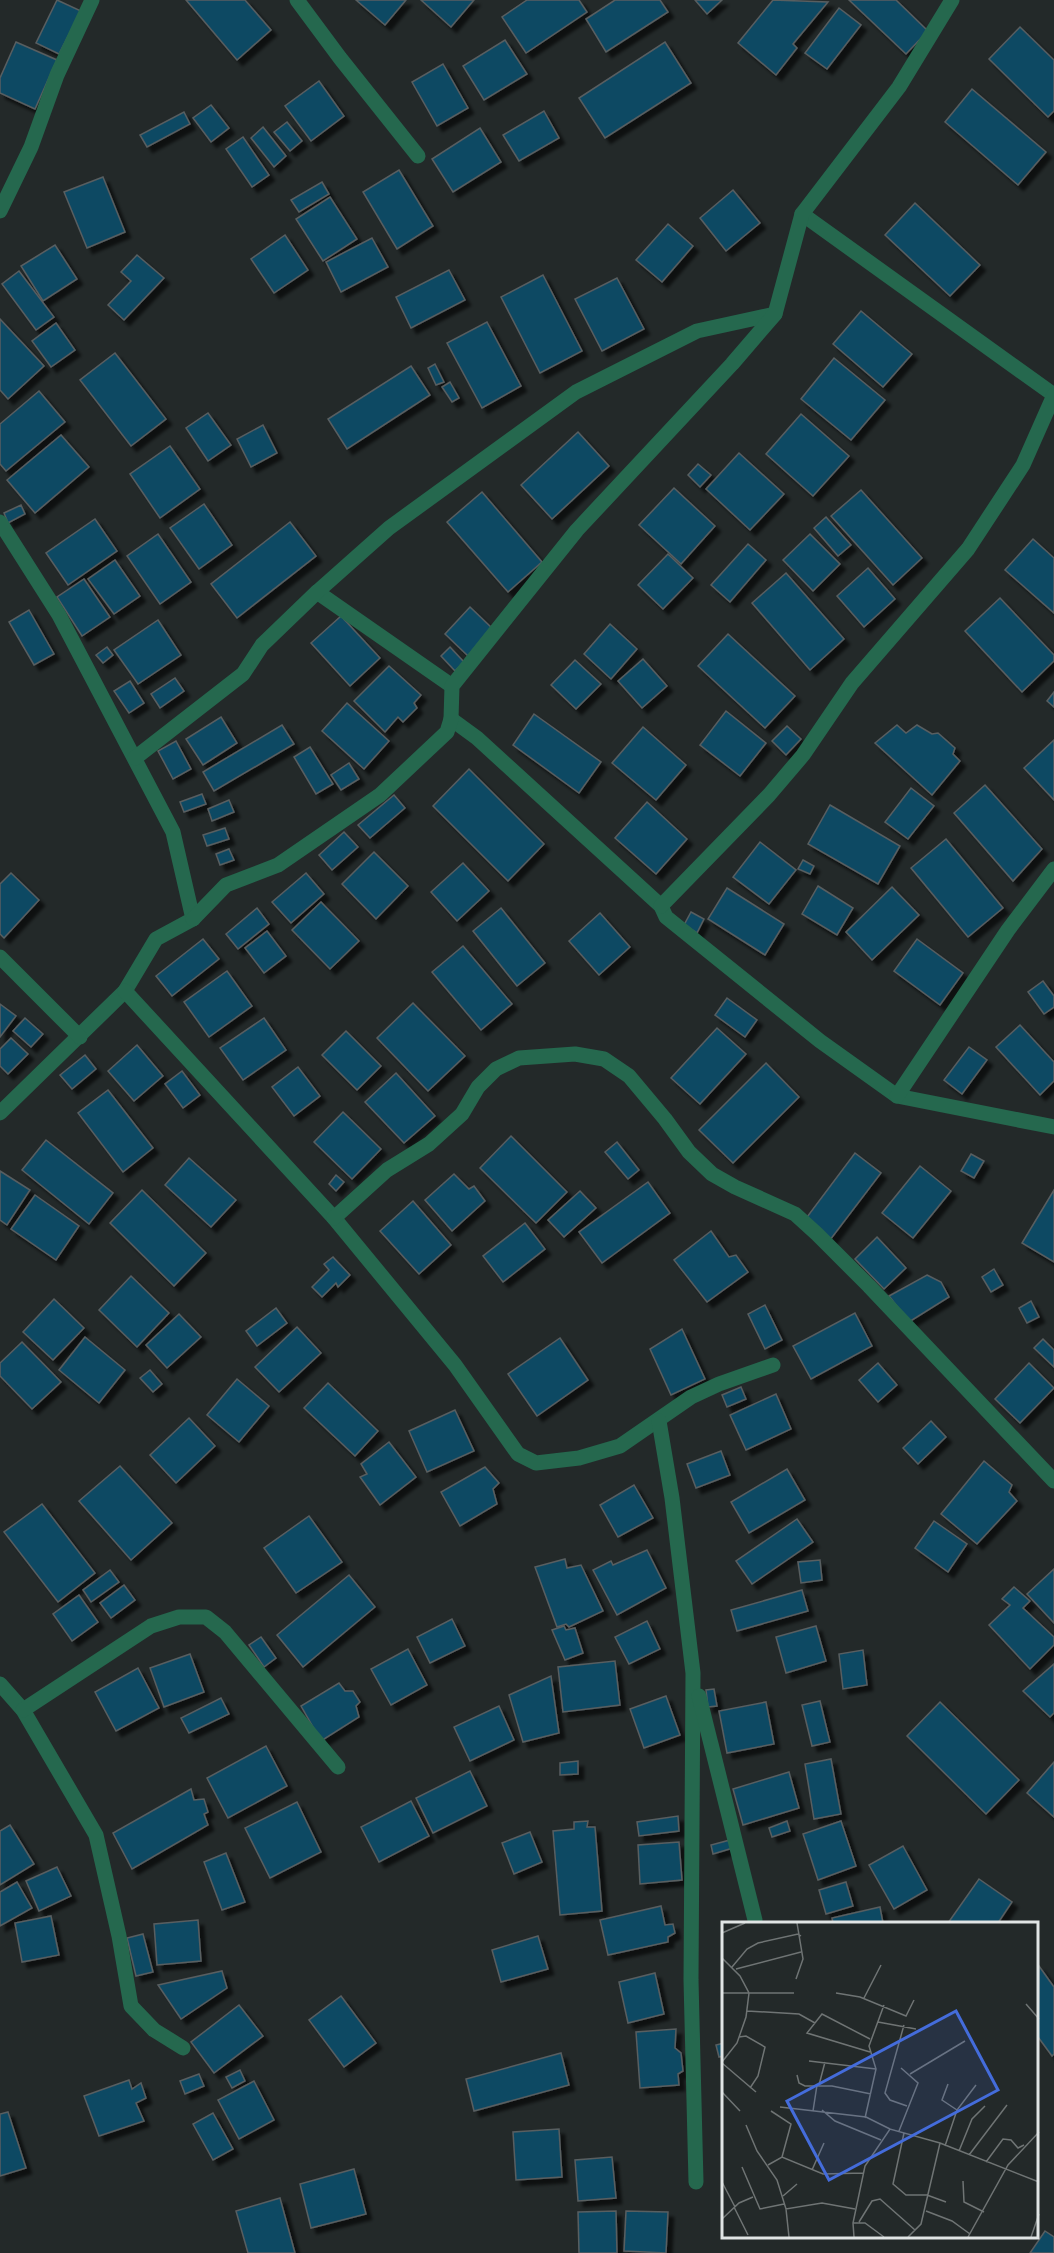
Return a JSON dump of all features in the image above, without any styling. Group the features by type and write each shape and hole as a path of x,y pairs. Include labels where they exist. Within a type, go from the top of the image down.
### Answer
{"street":[{"path":"0,211 31,147 57,75 92,0"},
{"path":"297,0 418,156"},
{"path":"0,1113 125,991 156,939 193,919 226,885 278,865 380,795 447,732 451,719 452,686 577,530 724,373 775,314 802,214 899,87 952,0"},
{"path":"661,906 769,795 803,755 852,683 968,549 1048,426 1054,395 802,214"},
{"path":"135,758 243,674 262,645 389,528 576,392 697,331 775,314"},
{"path":"0,522 59,615 173,832 193,919"},
{"path":"317,592 452,686"},
{"path":"451,719 477,738 661,906 666,916 820,1041 897,1096 1054,1127"},
{"path":"897,1096 1008,930 1054,869"},
{"path":"0,957 80,1037"},
{"path":"125,991 334,1218 455,1365 518,1454 536,1463 579,1458 620,1446 691,1397 719,1384 773,1365"},
{"path":"334,1218 387,1170 429,1144 462,1114 478,1087 496,1069 519,1058 575,1054 604,1059 629,1076 689,1152 712,1174 795,1214 817,1234 1054,1481"},
{"path":"659,1421 672,1498 693,1673 692,1980 696,2182"},
{"path":"23,1710 151,1626 180,1617 206,1617 225,1632 338,1767"},
{"path":"693,1673 755,1920"},
{"path":"0,1684 23,1710 96,1835 119,1936 131,2006 154,2031 183,2049"}],"building":[{"path":"57,0 81,11 59,54 36,43"},
{"path":"186,0 245,0 271,30 237,60"},
{"path":"356,0 406,0 385,25"},
{"path":"421,0 474,0 451,27"},
{"path":"527,0 579,0 587,12 526,53 502,17"},
{"path":"615,0 660,0 668,12 606,52 586,19"},
{"path":"695,0 722,0 707,14"},
{"path":"773,0 828,2 793,44 797,48 776,75 738,43"},
{"path":"849,0 896,0 928,31 906,54"},
{"path":"839,8 861,25 827,69 805,53"},
{"path":"1020,27 1054,60 1054,111 1048,117 989,59"},
{"path":"505,40 527,74 484,100 463,66"},
{"path":"16,42 57,60 35,109 0,93 0,78"},
{"path":"665,42 691,83 605,138 579,98"},
{"path":"443,64 468,108 437,126 412,82"},
{"path":"319,81 344,116 311,141 285,106"},
{"path":"972,89 1046,152 1018,185 945,122"},
{"path":"211,105 229,128 211,142 193,118"},
{"path":"544,111 559,138 519,161 503,135"},
{"path":"184,112 190,124 147,147 140,135"},
{"path":"287,122 302,141 290,151 274,132"},
{"path":"263,127 286,156 274,167 251,138"},
{"path":"480,128 501,162 453,192 432,159"},
{"path":"243,137 269,175 252,187 226,149"},
{"path":"399,170 433,226 397,249 363,192"},
{"path":"103,177 125,232 87,248 64,192"},
{"path":"322,182 329,194 299,212 291,200"},
{"path":"733,190 760,223 726,251 700,218"},
{"path":"330,197 357,239 323,261 296,219"},
{"path":"915,203 980,265 950,296 885,235"},
{"path":"668,224 693,246 662,282 636,260"},
{"path":"285,235 308,270 274,293 251,259"},
{"path":"372,238 388,267 341,292 326,262"},
{"path":"55,245 77,279 43,301 21,266"},
{"path":"137,255 164,278 124,320 108,305 131,281 121,272"},
{"path":"449,270 465,300 411,328 396,297"},
{"path":"19,271 54,317 36,330 2,284"},
{"path":"543,275 582,351 540,373 501,297"},
{"path":"617,278 644,329 602,351 575,299"},
{"path":"861,311 912,354 883,387 833,344"},
{"path":"0,319 44,366 8,399 0,390"},
{"path":"487,322 521,386 482,408 447,343"},
{"path":"56,323 75,350 51,367 32,341"},
{"path":"115,353 166,419 131,446 80,380"},
{"path":"834,358 885,400 851,440 801,399"},
{"path":"435,364 444,382 436,385 428,368"},
{"path":"411,366 430,395 347,449 328,419"},
{"path":"450,382 459,398 452,402 442,387"},
{"path":"39,391 65,422 6,471 0,464 0,424"},
{"path":"208,413 231,445 208,461 186,428"},
{"path":"801,414 849,456 813,496 766,454"},
{"path":"263,425 277,453 251,467 237,439"},
{"path":"578,432 609,466 552,519 521,485"},
{"path":"61,435 89,467 35,513 7,480"},
{"path":"170,446 200,489 160,518 130,474"},
{"path":"739,453 784,494 750,530 706,489"},
{"path":"698,464 711,475 700,487 688,475"},
{"path":"674,488 715,526 681,564 639,525"},
{"path":"861,490 922,558 893,585 831,516"},
{"path":"482,492 542,562 508,592 447,522"},
{"path":"204,504 232,545 199,569 170,528"},
{"path":"21,505 25,514 8,523 4,513"},
{"path":"826,517 851,545 838,556 814,528"},
{"path":"95,519 117,551 68,585 46,553"},
{"path":"290,522 316,556 237,618 211,584"},
{"path":"158,534 191,582 160,604 127,556"},
{"path":"810,534 840,564 813,591 783,560"},
{"path":"1033,539 1054,558 1054,613 1005,570"},
{"path":"748,544 766,560 730,602 711,585"},
{"path":"668,554 693,578 663,609 638,585"},
{"path":"115,560 140,596 114,614 88,579"},
{"path":"868,568 895,599 864,627 837,596"},
{"path":"786,573 844,639 810,670 752,603"},
{"path":"84,579 110,617 82,636 57,597"},
{"path":"1000,598 1054,655 1054,661 1022,692 965,631"},
{"path":"470,607 493,629 468,656 445,634"},
{"path":"29,610 54,654 34,665 9,622"},
{"path":"341,616 380,658 350,686 311,643"},
{"path":"158,620 181,655 138,684 114,650"},
{"path":"610,624 637,649 611,679 584,654"},
{"path":"728,634 795,696 765,728 698,666"},
{"path":"107,647 113,655 103,663 96,655"},
{"path":"450,647 464,662 455,671 441,656"},
{"path":"643,659 667,686 642,708 618,681"},
{"path":"575,660 601,684 576,709 551,685"},
{"path":"389,666 421,695 414,703 417,708 403,722 398,717 385,732 354,701"},
{"path":"175,678 184,691 160,708 151,694"},
{"path":"130,681 144,703 129,713 114,691"},
{"path":"1054,692 1054,707 1047,701"},
{"path":"347,703 389,741 364,769 322,731"},
{"path":"726,711 766,743 740,776 700,745"},
{"path":"534,714 601,762 579,793 513,745"},
{"path":"221,717 237,743 203,765 186,739"},
{"path":"282,725 294,744 214,791 203,772"},
{"path":"897,725 906,733 917,725 932,734 938,733 955,748 953,754 960,761 932,795 875,743"},
{"path":"787,726 801,739 786,755 772,741"},
{"path":"643,727 686,765 656,800 612,763"},
{"path":"1054,740 1054,800 1024,768"},
{"path":"176,741 191,769 173,779 158,751"},
{"path":"310,747 333,784 316,794 294,757"},
{"path":"349,763 359,779 341,790 331,775"},
{"path":"469,769 544,844 508,881 433,806"},
{"path":"985,785 1042,849 1013,881 954,813"},
{"path":"911,788 934,806 908,839 885,822"},
{"path":"202,794 206,804 184,812 180,802"},
{"path":"394,795 405,808 370,838 358,825"},
{"path":"229,800 234,812 212,821 208,809"},
{"path":"647,802 687,839 656,874 615,838"},
{"path":"830,805 900,846 878,884 808,844"},
{"path":"225,828 229,839 207,846 203,835"},
{"path":"344,832 358,847 332,870 319,855"},
{"path":"946,839 1003,908 968,937 911,868"},
{"path":"760,842 796,870 769,904 733,877"},
{"path":"229,849 234,860 220,865 216,854"},
{"path":"374,852 408,886 376,919 342,884"},
{"path":"803,860 814,866 810,874 798,869"},
{"path":"463,863 489,891 457,921 431,892"},
{"path":"11,873 39,900 4,938 0,934 0,884"},
{"path":"306,873 324,894 291,923 272,902"},
{"path":"818,886 853,908 837,935 802,914"},
{"path":"892,887 919,915 872,960 846,932"},
{"path":"727,888 784,924 765,955 708,919"},
{"path":"321,902 359,941 330,969 292,930"},
{"path":"257,908 269,924 238,949 226,934"},
{"path":"501,908 545,963 517,986 473,931"},
{"path":"691,912 704,919 697,933 684,925"},
{"path":"600,913 630,947 599,975 569,941"},
{"path":"267,931 286,956 264,973 245,948"},
{"path":"203,939 219,959 172,996 156,976"},
{"path":"917,939 963,973 940,1005 894,971"},
{"path":"463,946 512,1004 481,1030 432,972"},
{"path":"227,971 252,1006 209,1037 184,1002"},
{"path":"1043,981 1054,996 1054,1007 1044,1014 1028,992"},
{"path":"727,998 757,1020 745,1037 715,1015"},
{"path":"413,1003 465,1056 428,1091 377,1038"},
{"path":"0,1004 16,1016 0,1037"},
{"path":"25,1018 43,1034 31,1047 13,1031"},
{"path":"264,1018 286,1050 243,1080 220,1048"},
{"path":"1020,1025 1054,1062 1054,1081 1040,1095 996,1047"},
{"path":"717,1028 746,1054 700,1104 671,1078"},
{"path":"346,1031 381,1066 357,1090 322,1055"},
{"path":"11,1038 28,1054 8,1074 0,1066 0,1049"},
{"path":"137,1045 163,1076 134,1101 108,1071"},
{"path":"969,1047 987,1060 962,1094 944,1080"},
{"path":"85,1055 96,1069 72,1089 60,1075"},
{"path":"766,1063 799,1097 733,1163 699,1130"},
{"path":"298,1067 320,1096 294,1116 272,1087"},
{"path":"182,1071 200,1095 183,1108 165,1084"},
{"path":"396,1073 435,1116 404,1143 365,1102"},
{"path":"108,1090 153,1148 123,1172 78,1113"},
{"path":"343,1112 381,1149 352,1179 314,1142"},
{"path":"511,1136 567,1192 536,1223 480,1168"},
{"path":"46,1140 113,1193 89,1224 22,1170"},
{"path":"617,1142 639,1170 628,1179 605,1152"},
{"path":"855,1153 881,1173 830,1240 804,1221"},
{"path":"971,1154 984,1161 974,1178 961,1171"},
{"path":"189,1158 236,1200 211,1227 165,1185"},
{"path":"920,1166 951,1191 913,1238 882,1213"},
{"path":"0,1171 30,1190 7,1225 0,1220"},
{"path":"454,1174 469,1189 474,1186 485,1201 452,1231 425,1200"},
{"path":"336,1175 344,1182 336,1191 329,1184"},
{"path":"648,1182 670,1213 602,1263 579,1232"},
{"path":"142,1190 206,1253 174,1286 110,1223"},
{"path":"1054,1190 1054,1262 1022,1243"},
{"path":"580,1191 596,1208 564,1237 548,1220"},
{"path":"35,1195 79,1226 56,1260 11,1229"},
{"path":"413,1201 451,1245 419,1274 380,1231"},
{"path":"525,1223 545,1249 503,1282 483,1256"},
{"path":"711,1231 729,1257 736,1255 748,1272 707,1302 674,1260"},
{"path":"877,1237 906,1268 884,1289 855,1259"},
{"path":"333,1257 350,1275 338,1287 336,1283 322,1297 312,1287 329,1270 324,1264"},
{"path":"994,1269 1003,1285 991,1292 982,1277"},
{"path":"927,1275 941,1282 949,1297 909,1322 889,1296"},
{"path":"131,1276 169,1313 137,1347 99,1310"},
{"path":"54,1299 84,1328 53,1360 23,1332"},
{"path":"1031,1301 1039,1317 1027,1323 1019,1308"},
{"path":"765,1305 782,1340 765,1349 748,1314"},
{"path":"276,1308 287,1323 257,1346 246,1331"},
{"path":"855,1313 872,1346 811,1379 793,1346"},
{"path":"179,1314 201,1337 167,1368 146,1345"},
{"path":"297,1327 321,1353 279,1392 255,1367"},
{"path":"682,1329 705,1379 671,1395 650,1349"},
{"path":"85,1337 125,1370 99,1403 59,1370"},
{"path":"560,1338 588,1380 537,1416 508,1374"},
{"path":"1043,1339 1054,1350 1054,1367 1034,1348"},
{"path":"22,1342 61,1382 32,1409 0,1376 0,1363"},
{"path":"878,1363 897,1385 878,1402 859,1380"},
{"path":"1029,1363 1054,1388 1020,1423 995,1399"},
{"path":"150,1370 162,1384 153,1392 140,1378"},
{"path":"237,1379 269,1406 239,1442 207,1415"},
{"path":"328,1383 378,1431 355,1456 304,1408"},
{"path":"741,1387 746,1399 727,1407 722,1395"},
{"path":"776,1394 791,1429 746,1450 730,1415"},
{"path":"455,1410 474,1451 427,1472 409,1431"},
{"path":"189,1418 215,1446 176,1483 150,1455"},
{"path":"931,1421 946,1437 918,1464 903,1448"},
{"path":"389,1442 416,1477 380,1505 360,1477 367,1474 361,1464"},
{"path":"721,1451 730,1475 696,1488 687,1464"},
{"path":"984,1461 1012,1485 1009,1492 1017,1501 977,1544 941,1514"},
{"path":"120,1466 172,1523 131,1560 79,1501"},
{"path":"485,1467 499,1483 493,1489 497,1504 460,1526 441,1492"},
{"path":"787,1469 805,1500 749,1533 731,1502"},
{"path":"634,1485 653,1518 618,1537 600,1505"},
{"path":"42,1504 95,1573 58,1602 4,1532"},
{"path":"309,1516 342,1562 296,1593 264,1548"},
{"path":"797,1519 813,1542 752,1584 736,1561"},
{"path":"934,1521 967,1544 948,1572 915,1548"},
{"path":"647,1550 666,1588 617,1615 593,1570 611,1561 613,1565"},
{"path":"565,1559 567,1568 581,1565 603,1611 569,1627 566,1624 557,1627 535,1567"},
{"path":"820,1560 822,1580 801,1583 798,1562"},
{"path":"1054,1569 1054,1623 1027,1594"},
{"path":"110,1570 119,1582 91,1602 83,1590"},
{"path":"349,1575 375,1607 303,1667 277,1635"},
{"path":"124,1585 135,1600 111,1618 100,1603"},
{"path":"1014,1587 1030,1601 1023,1608 1054,1637 1054,1645 1030,1669 989,1625 1010,1605 1002,1599"},
{"path":"802,1590 808,1611 737,1631 731,1610"},
{"path":"79,1595 98,1622 72,1641 53,1614"},
{"path":"452,1619 465,1646 430,1663 417,1637"},
{"path":"647,1621 660,1649 629,1664 615,1637"},
{"path":"564,1626 566,1630 575,1628 583,1653 565,1660 552,1630"},
{"path":"816,1626 826,1661 786,1673 776,1637"},
{"path":"261,1637 276,1658 264,1667 249,1645"},
{"path":"408,1649 427,1685 391,1705 371,1669"},
{"path":"863,1650 867,1685 843,1689 839,1654"},
{"path":"190,1654 204,1692 164,1707 150,1668"},
{"path":"615,1661 620,1705 563,1712 558,1667"},
{"path":"1054,1664 1054,1713 1050,1717 1023,1691"},
{"path":"138,1668 159,1708 116,1731 95,1692"},
{"path":"551,1676 559,1733 523,1742 509,1695"},
{"path":"339,1683 345,1691 353,1691 360,1702 356,1706 359,1717 321,1741 301,1706"},
{"path":"714,1689 717,1706 708,1707 706,1690"},
{"path":"666,1696 680,1735 644,1748 630,1709"},
{"path":"221,1698 229,1714 189,1733 181,1718"},
{"path":"820,1701 830,1742 812,1746 802,1705"},
{"path":"766,1702 774,1744 727,1753 719,1711"},
{"path":"940,1702 1019,1780 986,1814 907,1736"},
{"path":"499,1706 514,1740 470,1761 454,1727"},
{"path":"266,1746 287,1786 228,1818 207,1778"},
{"path":"831,1759 841,1814 814,1819 805,1764"},
{"path":"578,1761 578,1774 560,1775 560,1763"},
{"path":"1054,1762 1054,1817 1027,1793"},
{"path":"470,1771 487,1806 433,1833 416,1798"},
{"path":"789,1772 799,1808 743,1825 733,1789"},
{"path":"191,1789 194,1800 204,1799 208,1812 204,1814 208,1825 132,1869 113,1833"},
{"path":"411,1801 429,1836 379,1862 361,1827"},
{"path":"297,1802 321,1852 270,1878 245,1828"},
{"path":"678,1816 679,1831 639,1836 637,1822"},
{"path":"588,1821 587,1827 595,1827 602,1911 560,1915 553,1831 574,1829 574,1822"},
{"path":"787,1821 790,1831 772,1837 769,1828"},
{"path":"841,1821 856,1866 818,1880 803,1834"},
{"path":"10,1825 34,1864 0,1885 0,1831"},
{"path":"530,1832 542,1862 514,1874 502,1843"},
{"path":"730,1840 733,1848 713,1854 711,1845"},
{"path":"679,1842 682,1880 640,1884 638,1845"},
{"path":"903,1846 927,1890 894,1909 869,1865"},
{"path":"226,1853 245,1902 222,1910 204,1862"},
{"path":"57,1867 71,1896 39,1911 26,1881"},
{"path":"979,1879 1012,1902 999,1922 949,1922"},
{"path":"17,1882 32,1908 0,1926 0,1892"},
{"path":"846,1882 853,1906 826,1914 819,1890"},
{"path":"661,1906 665,1925 673,1924 675,1933 668,1937 668,1942 608,1955 600,1920"},
{"path":"880,1907 883,1922 833,1922 832,1918"},
{"path":"51,1916 59,1955 22,1962 15,1923"},
{"path":"198,1920 201,1961 157,1965 154,1924"},
{"path":"143,1934 153,1972 136,1976 127,1938"},
{"path":"538,1936 548,1969 501,1982 492,1950"},
{"path":"1039,1966 1054,1987 1054,2054 1052,2056 1039,2038"},
{"path":"222,1971 227,1988 181,2019 158,1985"},
{"path":"655,1973 664,2014 628,2023 619,1982"},
{"path":"341,1996 376,2043 344,2067 309,2020"},
{"path":"239,2005 263,2036 214,2073 191,2042"},
{"path":"676,2029 675,2048 681,2053 683,2071 678,2074 679,2085 640,2088 636,2032"},
{"path":"722,2044 722,2056 719,2057 716,2045"},
{"path":"561,2053 569,2085 474,2111 466,2079"},
{"path":"240,2070 245,2081 232,2088 226,2077"},
{"path":"199,2074 204,2086 185,2094 180,2081"},
{"path":"129,2080 132,2089 141,2083 146,2098 136,2103 144,2121 99,2136 84,2096"},
{"path":"254,2081 274,2120 239,2139 218,2100"},
{"path":"8,2112 26,2168 0,2176 0,2114"},
{"path":"213,2113 233,2149 213,2160 193,2124"},
{"path":"559,2129 562,2177 516,2180 513,2132"},
{"path":"612,2157 616,2198 578,2201 575,2160"},
{"path":"354,2169 366,2214 311,2228 300,2184"},
{"path":"280,2198 295,2253 248,2253 236,2211"},
{"path":"616,2211 617,2253 579,2253 578,2212"},
{"path":"626,2211 668,2212 666,2253 624,2251"},
{"path":"1045,2231 1054,2237 1054,2253 1030,2253"}]}
